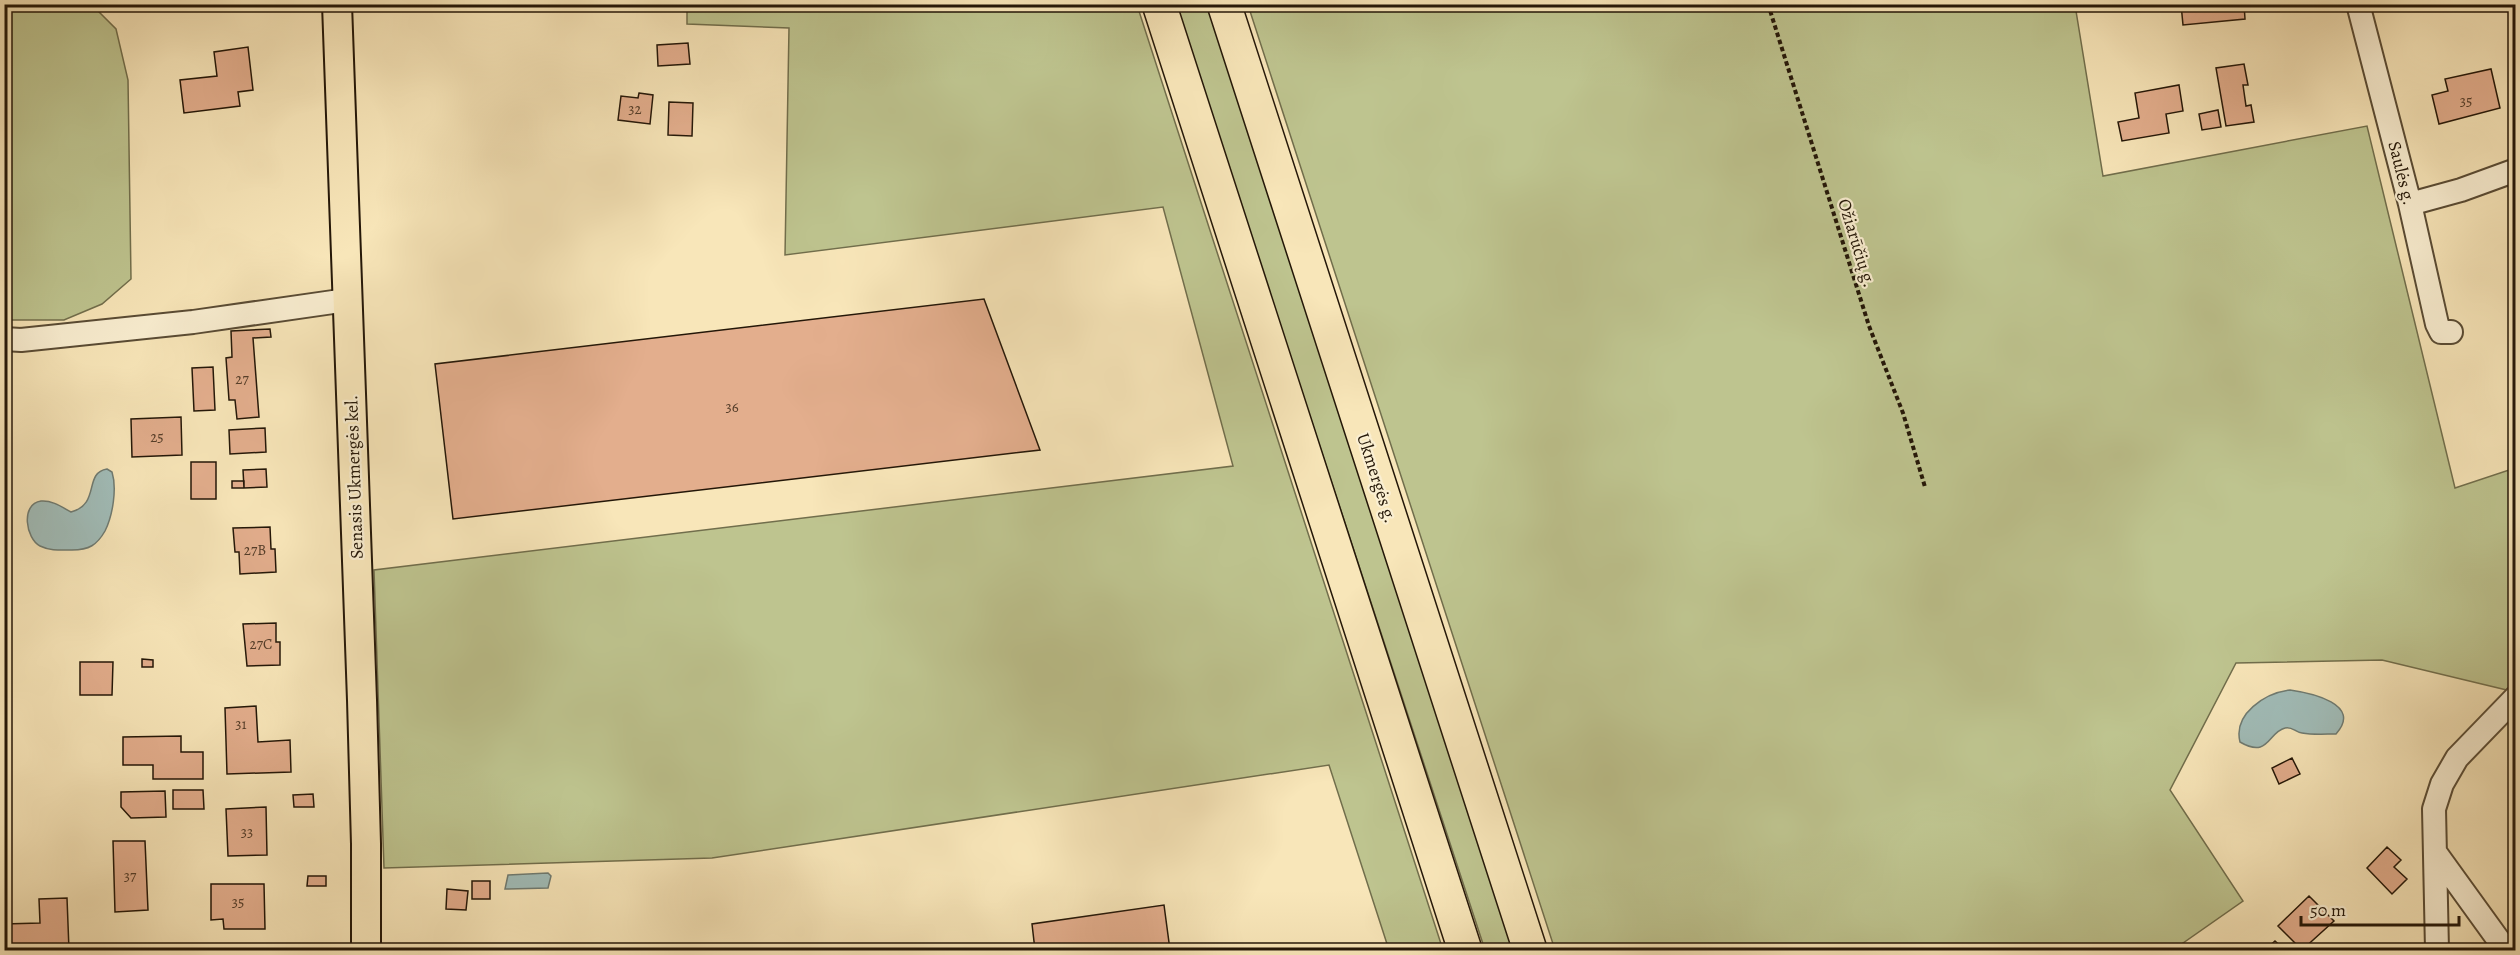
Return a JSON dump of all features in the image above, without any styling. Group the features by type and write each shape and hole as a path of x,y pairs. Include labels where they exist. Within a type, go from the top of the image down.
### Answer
{"highway":[{"path":"1159,4 1465,951"},
{"name":"Ukmergės g.","path":"1224,4 1530,951"}],"main road":[{"name":"Senasis Ukmergės kel.","path":"337,4 364,748 366,951"}],"street":[{"name":"Saulės g.","path":"2358,4 2410,204 2437,324 2441,332 2451,332"},
{"path":"2410,204 2461,190 2516,170"},
{"path":"4,339 193,322 347,300"},
{"path":"2437,951 2434,809 2442,784 2457,758 2516,697"},
{"path":"2435,852 2500,942 2509,951"}],"path":[{"name":"Ožiarūčių g.","path":"1768,4 1869,326 1904,413 1925,487"}],"green space":[{"path":"5,4 92,5 116,29 128,80 131,279 102,304 64,320 5,320"},
{"path":"687,5 1137,5 1443,950 1389,950 1329,765 712,858 384,868 374,570 1233,466 1163,207 785,255 789,28 687,24"},
{"path":"1175,5 1207,5 1515,950 1485,950"},
{"path":"1248,5 2075,5 2103,176 2367,126 2455,488 2515,468 2515,692 2382,660 2236,663 2170,790 2243,901 2173,950 1555,950"}],"water":[{"path":"107,469 112,472 113,502 108,525 99,540 88,548 72,550 48,549 35,542 27,522 30,508 41,501 57,504 71,512 80,508 89,496 95,476"},
{"path":"2290,690 2321,697 2339,708 2343,715 2343,724 2336,734 2306,734 2287,728 2279,730 2267,743 2257,748 2240,742 2241,722 2246,714 2261,700"},
{"path":"548,873 551,876 548,888 505,889 508,875"}],"building":[{"path":"2181,4 2244,4 2245,19 2183,25"},
{"path":"688,43 690,64 658,66 657,45"},
{"path":"248,47 253,90 238,92 240,106 184,113 180,80 217,76 214,52"},
{"path":"2244,64 2248,85 2243,85 2246,106 2251,105 2254,122 2226,126 2216,68"},
{"path":"2491,69 2500,108 2439,124 2432,95 2448,91 2445,79"},
{"path":"2179,85 2183,111 2166,114 2169,133 2122,141 2118,122 2139,118 2135,93"},
{"path":"639,93 653,95 650,124 618,120 621,96 638,98"},
{"path":"669,102 693,103 692,136 668,135"},
{"path":"2218,110 2221,127 2202,130 2199,114"},
{"path":"984,299 1040,450 453,519 435,364"},
{"path":"270,329 271,337 253,338 259,417 237,419 235,400 229,400 226,358 232,357 231,331"},
{"path":"213,367 215,410 194,411 192,368"},
{"path":"181,417 182,455 132,457 131,419"},
{"path":"265,428 266,452 230,454 229,430"},
{"path":"191,462 216,462 216,499 191,499"},
{"path":"266,469 267,487 244,488 243,470"},
{"path":"232,481 244,481 244,488 232,488"},
{"path":"270,527 271,549 275,549 276,572 240,574 239,552 235,552 233,528"},
{"path":"276,623 276,642 280,642 280,665 247,666 243,624"},
{"path":"142,659 153,660 153,667 142,667"},
{"path":"80,662 113,662 112,695 80,695"},
{"path":"256,706 258,742 290,740 291,772 227,774 225,708"},
{"path":"181,736 181,752 203,752 203,779 153,779 153,765 123,765 123,737"},
{"path":"2292,758 2300,774 2279,784 2272,768"},
{"path":"173,790 203,790 204,809 173,809"},
{"path":"165,791 166,817 131,818 121,807 121,792"},
{"path":"313,794 314,807 294,807 293,795"},
{"path":"266,807 267,855 228,856 226,809"},
{"path":"113,841 145,841 148,910 115,912"},
{"path":"2387,847 2401,860 2394,867 2407,879 2392,894 2367,868"},
{"path":"308,876 326,876 326,886 307,886"},
{"path":"472,881 490,881 490,899 472,899"},
{"path":"211,884 264,884 265,929 224,929 223,919 211,920"},
{"path":"447,889 468,891 466,910 446,909"},
{"path":"2309,896 2334,921 2302,950 2278,926"},
{"path":"67,898 69,950 5,950 4,924 40,923 39,899"},
{"path":"1164,905 1170,950 1035,950 1032,924"},
{"path":"2275,941 2285,950 2266,949"}]}
